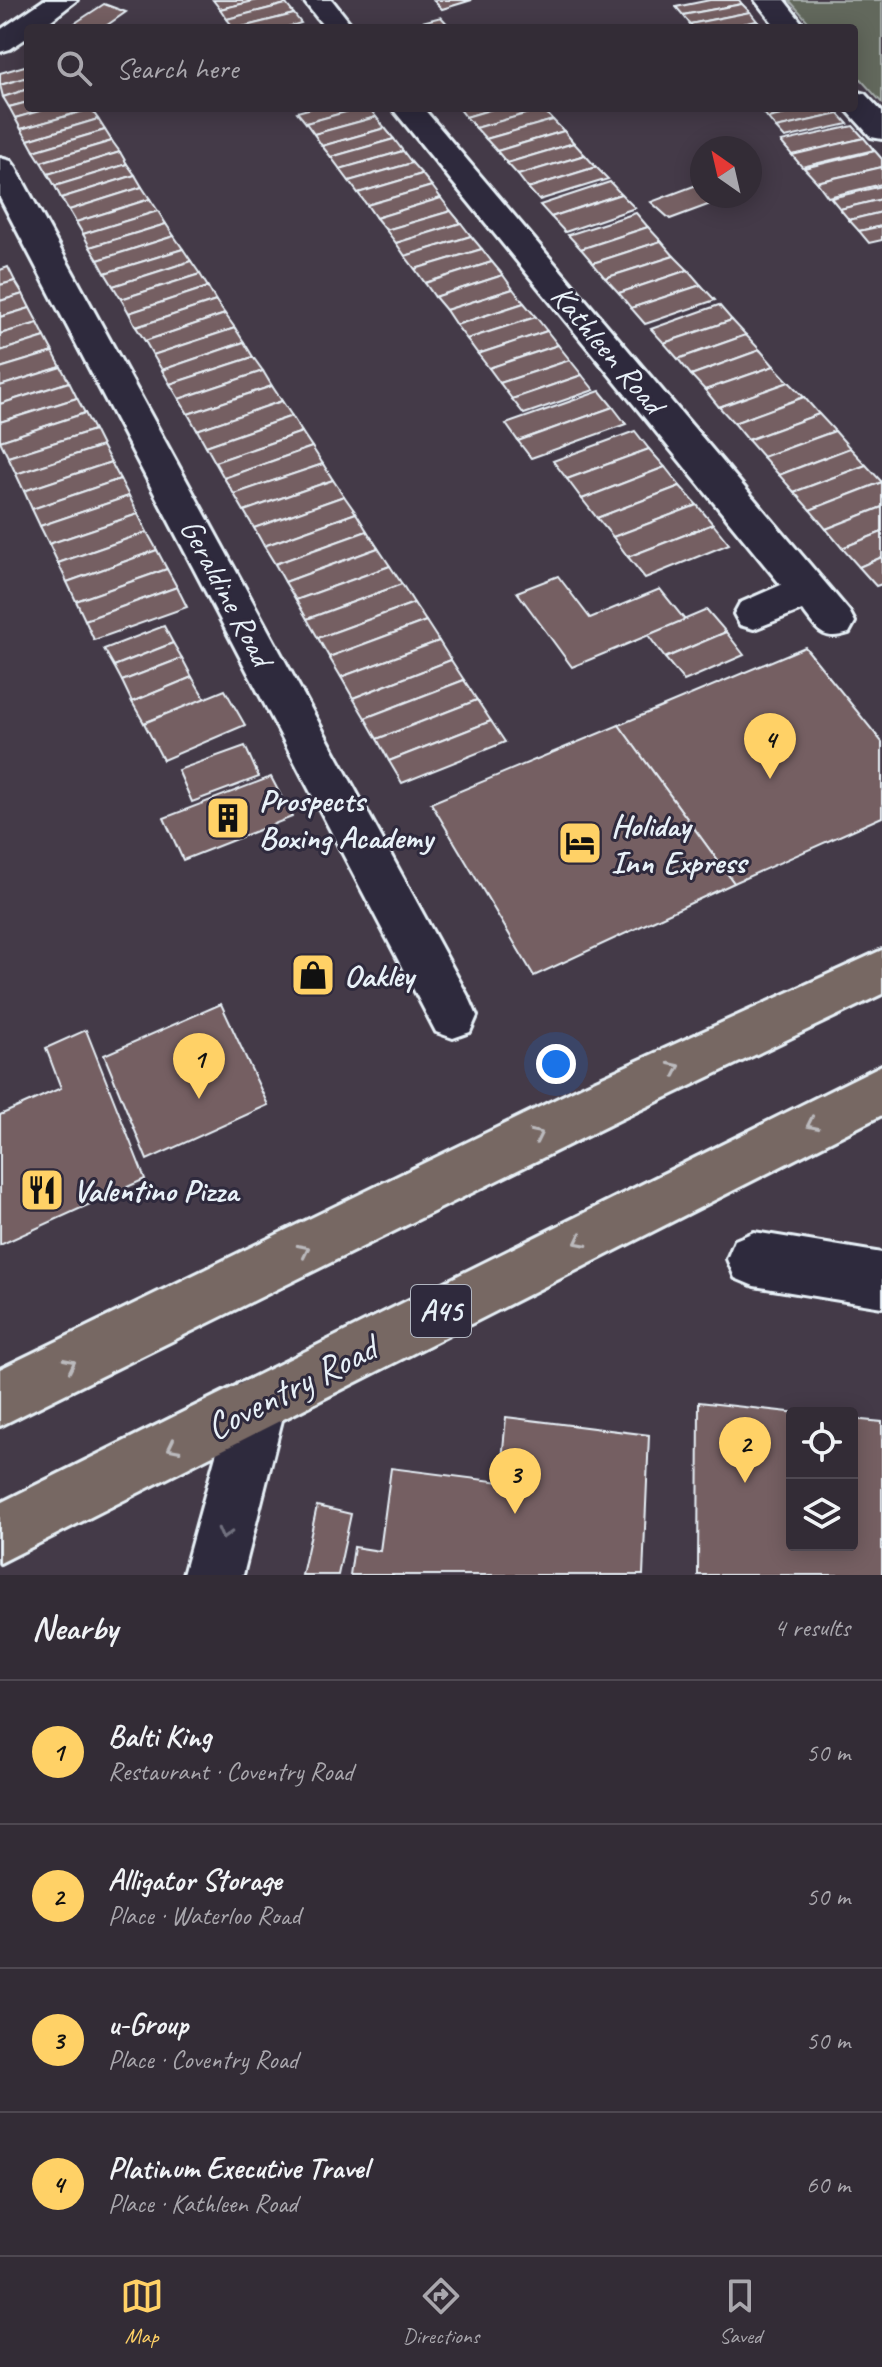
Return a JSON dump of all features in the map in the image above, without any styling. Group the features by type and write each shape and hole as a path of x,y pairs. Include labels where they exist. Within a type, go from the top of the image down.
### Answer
{"highway":[{"path":"0,1398 605,1101 868,984"},
{"name":"Coventry Road","path":"0,1534 882,1089"}],"street":[{"path":"28,24 63,0"},
{"path":"317,0 337,24"},
{"path":"769,0 789,24"},
{"path":"0,43 24,27"},
{"path":"858,104 882,130"},
{"name":"Kathleen Road","path":"410,112 835,622"},
{"name":"Geraldine Road","path":"0,168 453,1016"},
{"path":"754,614 809,590"},
{"path":"754,1259 882,1280"},
{"path":"213,1575 258,1404"}],"green space":[{"path":"789,0 882,0 882,103 858,76 858,24 810,24"}],"building":[{"path":"213,0 258,0 220,9"},
{"path":"258,0 283,0 286,4 227,19 220,9"},
{"path":"433,0 472,0 442,9"},
{"path":"710,0 739,0 742,4 683,15 676,7"},
{"path":"104,4 126,12 109,24 74,24"},
{"path":"286,4 294,14 254,24 231,24 227,19"},
{"path":"742,4 750,12 690,24 683,15"},
{"path":"750,12 757,21 742,24 690,24"},
{"path":"294,14 301,23 298,24 254,24"},
{"path":"441,17 447,24 414,24"},
{"path":"24,66 24,78 0,85 0,73"},
{"path":"24,78 24,90 3,97 0,85"},
{"path":"24,90 24,103 9,107 3,97"},
{"path":"24,103 24,112 36,112 15,118 9,107"},
{"path":"36,112 80,112 21,129 15,118"},
{"path":"80,112 93,112 98,119 28,140 21,129"},
{"path":"297,112 346,112 306,123"},
{"path":"346,112 372,112 376,117 314,134 306,123"},
{"path":"462,112 483,112 466,117"},
{"path":"483,112 532,112 476,128 466,117"},
{"path":"532,112 546,112 553,120 486,139 476,128"},
{"path":"763,112 794,112 768,118"},
{"path":"794,112 839,114 776,128 768,118"},
{"path":"839,114 848,124 785,138 776,128"},
{"path":"376,117 385,128 322,146 314,134"},
{"path":"98,119 105,130 34,151 28,140"},
{"path":"553,120 564,131 497,151 486,139"},
{"path":"853,126 864,138 792,155 781,142"},
{"path":"385,128 394,139 331,157 322,146"},
{"path":"105,130 112,141 41,162 34,151"},
{"path":"564,131 574,143 507,163 497,151"},
{"path":"864,138 874,150 802,167 792,155"},
{"path":"394,139 403,151 340,169 331,157"},
{"path":"112,141 120,152 48,174 41,162"},
{"path":"574,143 585,155 518,175 507,163"},
{"path":"403,151 412,163 349,181 340,169"},
{"path":"875,151 882,159 882,167 817,182 804,168"},
{"path":"120,152 127,164 55,186 48,174"},
{"path":"585,155 596,167 528,188 518,175"},
{"path":"412,163 422,174 358,193 349,181"},
{"path":"127,164 135,175 61,198 55,186"},
{"path":"596,167 608,179 539,200 528,188"},
{"path":"882,167 882,184 828,197 817,182"},
{"path":"422,174 432,186 367,205 358,193"},
{"path":"135,175 142,187 69,210 61,198"},
{"path":"610,182 621,194 551,217 540,205"},
{"path":"432,186 441,198 376,218 367,205"},
{"path":"882,186 882,199 840,209 831,198"},
{"path":"142,187 150,199 76,222 69,210"},
{"path":"690,187 690,208 700,208 670,219 651,202"},
{"path":"621,194 635,208 565,232 551,217"},
{"path":"441,198 451,211 386,230 376,218"},
{"path":"150,199 158,211 83,234 76,222"},
{"path":"882,199 882,212 849,220 840,209"},
{"path":"158,211 166,224 90,247 83,234"},
{"path":"451,211 461,223 396,243 386,230"},
{"path":"882,212 882,226 859,231 849,220"},
{"path":"636,213 648,227 581,249 568,235"},
{"path":"461,223 471,236 405,256 396,243"},
{"path":"166,224 174,236 98,260 90,247"},
{"path":"882,226 882,240 869,243 859,231"},
{"path":"648,227 661,241 593,263 581,249"},
{"path":"174,236 183,249 105,273 98,260"},
{"path":"471,236 482,249 415,269 405,256"},
{"path":"661,241 674,256 605,278 593,263"},
{"path":"183,249 191,261 113,286 105,273"},
{"path":"482,249 492,262 425,283 415,269"},
{"path":"674,256 688,270 619,293 605,278"},
{"path":"191,261 200,274 121,299 113,286"},
{"path":"492,262 503,275 435,297 425,283"},
{"path":"8,267 15,281 0,285 0,270"},
{"path":"688,270 701,285 631,308 619,293"},
{"path":"200,274 208,287 129,313 121,299"},
{"path":"503,275 513,289 446,310 435,297"},
{"path":"15,281 23,294 0,301 0,285"},
{"path":"701,285 715,300 645,324 631,308"},
{"path":"208,287 216,301 136,327 129,313"},
{"path":"513,289 524,303 456,325 446,310"},
{"path":"23,294 30,308 0,317 0,301"},
{"path":"216,301 225,314 145,341 136,327"},
{"path":"524,303 536,317 467,339 456,325"},
{"path":"719,305 732,320 664,343 651,329"},
{"path":"30,308 38,323 0,334 0,317"},
{"path":"225,314 235,328 153,355 145,341"},
{"path":"536,317 547,331 478,354 467,339"},
{"path":"732,320 746,335 678,359 664,343"},
{"path":"38,323 45,337 0,351 0,334"},
{"path":"235,328 244,342 162,370 153,355"},
{"path":"547,331 558,345 489,368 478,354"},
{"path":"746,335 760,350 691,375 678,359"},
{"path":"45,337 53,352 0,368 0,351"},
{"path":"244,342 253,357 170,384 162,370"},
{"path":"558,345 570,360 500,383 489,368"},
{"path":"760,350 774,366 705,390 691,375"},
{"path":"53,352 61,367 0,386 0,368"},
{"path":"253,357 263,371 179,399 170,384"},
{"path":"570,360 582,375 512,399 500,383"},
{"path":"774,366 789,382 719,407 705,390"},
{"path":"61,367 69,382 0,404 0,386"},
{"path":"263,371 272,386 188,414 179,399"},
{"path":"582,375 594,390 524,414 512,399"},
{"path":"69,382 77,398 0,422 0,404"},
{"path":"789,382 804,397 734,423 719,407"},
{"path":"272,386 282,401 197,430 188,414"},
{"path":"600,391 613,407 518,441 506,424"},
{"path":"804,397 819,414 748,440 734,423"},
{"path":"77,398 85,413 0,441 0,422"},
{"path":"282,401 292,416 206,446 197,430"},
{"path":"613,407 626,424 531,458 518,441"},
{"path":"85,413 94,430 8,457 0,441"},
{"path":"819,414 835,431 763,457 748,440"},
{"path":"292,416 302,432 215,462 206,446"},
{"path":"94,430 102,446 16,474 8,457"},
{"path":"635,431 649,449 567,479 553,461"},
{"path":"835,431 850,448 779,475 763,457"},
{"path":"302,432 312,447 224,478 215,462"},
{"path":"102,446 111,462 24,491 16,474"},
{"path":"312,447 323,464 234,494 224,478"},
{"path":"850,448 866,465 794,492 779,475"},
{"path":"649,449 665,467 582,499 567,479"},
{"path":"111,462 120,479 32,509 24,491"},
{"path":"323,464 333,480 244,511 234,494"},
{"path":"866,465 882,482 810,510 794,492"},
{"path":"665,467 680,486 597,518 582,499"},
{"path":"120,479 129,496 40,526 32,509"},
{"path":"333,480 344,496 254,528 244,511"},
{"path":"882,482 882,507 826,529 810,510"},
{"path":"680,486 697,505 613,537 597,518"},
{"path":"129,496 138,514 49,544 40,526"},
{"path":"344,496 356,513 264,546 254,528"},
{"path":"697,505 713,524 628,557 613,537"},
{"path":"882,507 882,532 842,548 826,529"},
{"path":"356,513 367,531 275,564 264,546"},
{"path":"138,514 147,532 58,563 49,544"},
{"path":"713,524 729,544 645,578 628,557"},
{"path":"367,531 378,548 285,582 275,564"},
{"path":"147,532 157,550 67,582 58,563"},
{"path":"882,532 882,557 859,567 842,548"},
{"path":"378,548 390,566 296,600 285,582"},
{"path":"157,550 167,569 76,601 67,582"},
{"path":"882,557 882,584 876,586 859,567"},
{"path":"390,566 402,584 307,619 296,600"},
{"path":"167,569 177,587 85,620 76,601"},
{"path":"558,576 590,618 660,589 685,620 572,667 517,592"},
{"path":"402,584 414,603 318,638 307,619"},
{"path":"177,587 187,607 94,640 85,620"},
{"path":"414,603 426,621 329,657 318,638"},
{"path":"707,610 726,632 665,658 648,635"},
{"path":"426,621 439,641 341,677 329,657"},
{"path":"164,626 173,643 114,666 104,649"},
{"path":"726,632 744,655 684,681 665,658"},
{"path":"439,641 451,660 353,698 341,677"},
{"path":"173,643 182,658 122,681 114,666"},
{"path":"805,647 882,742 882,817 734,883 619,725"},
{"path":"182,658 192,677 132,702 122,681"},
{"path":"451,660 464,680 365,718 353,698"},
{"path":"192,677 205,699 144,723 132,702"},
{"path":"464,680 477,700 377,739 365,718"},
{"path":"225,690 245,725 163,760 144,723"},
{"path":"477,700 491,721 389,761 377,739"},
{"path":"491,721 505,742 402,783 389,761"},
{"name":"Holiday Inn Express","path":"619,725 734,883 534,976 431,803"},
{"path":"245,746 259,777 192,802 178,770"},
{"name":"Prospects Boxing Academy","path":"271,777 292,817 183,860 164,818"},
{"path":"221,1004 268,1105 147,1160 104,1055"},
{"path":"86,1030 145,1179 0,1245 0,1115 61,1088 46,1048"},
{"path":"699,1402 786,1412 786,1551 858,1551 858,1420 882,1422 882,1575 698,1575"},
{"path":"506,1417 649,1435 643,1575 350,1575 354,1547 380,1551 391,1468 500,1482"},
{"path":"317,1506 351,1514 338,1575 302,1575"}],"place":[{"name":"Platinum Executive Travel","path":"770,779"},
{"name":"Prospects Boxing Academy","path":"228,818"},
{"name":"Holiday Inn Express","path":"580,843"},
{"name":"Oakley","path":"313,975"},
{"name":"Balti King","path":"199,1099"},
{"name":"Valentino Pizza","path":"42,1190"},
{"name":"Alligator Storage","path":"745,1483"},
{"name":"u-Group","path":"515,1514"}]}
